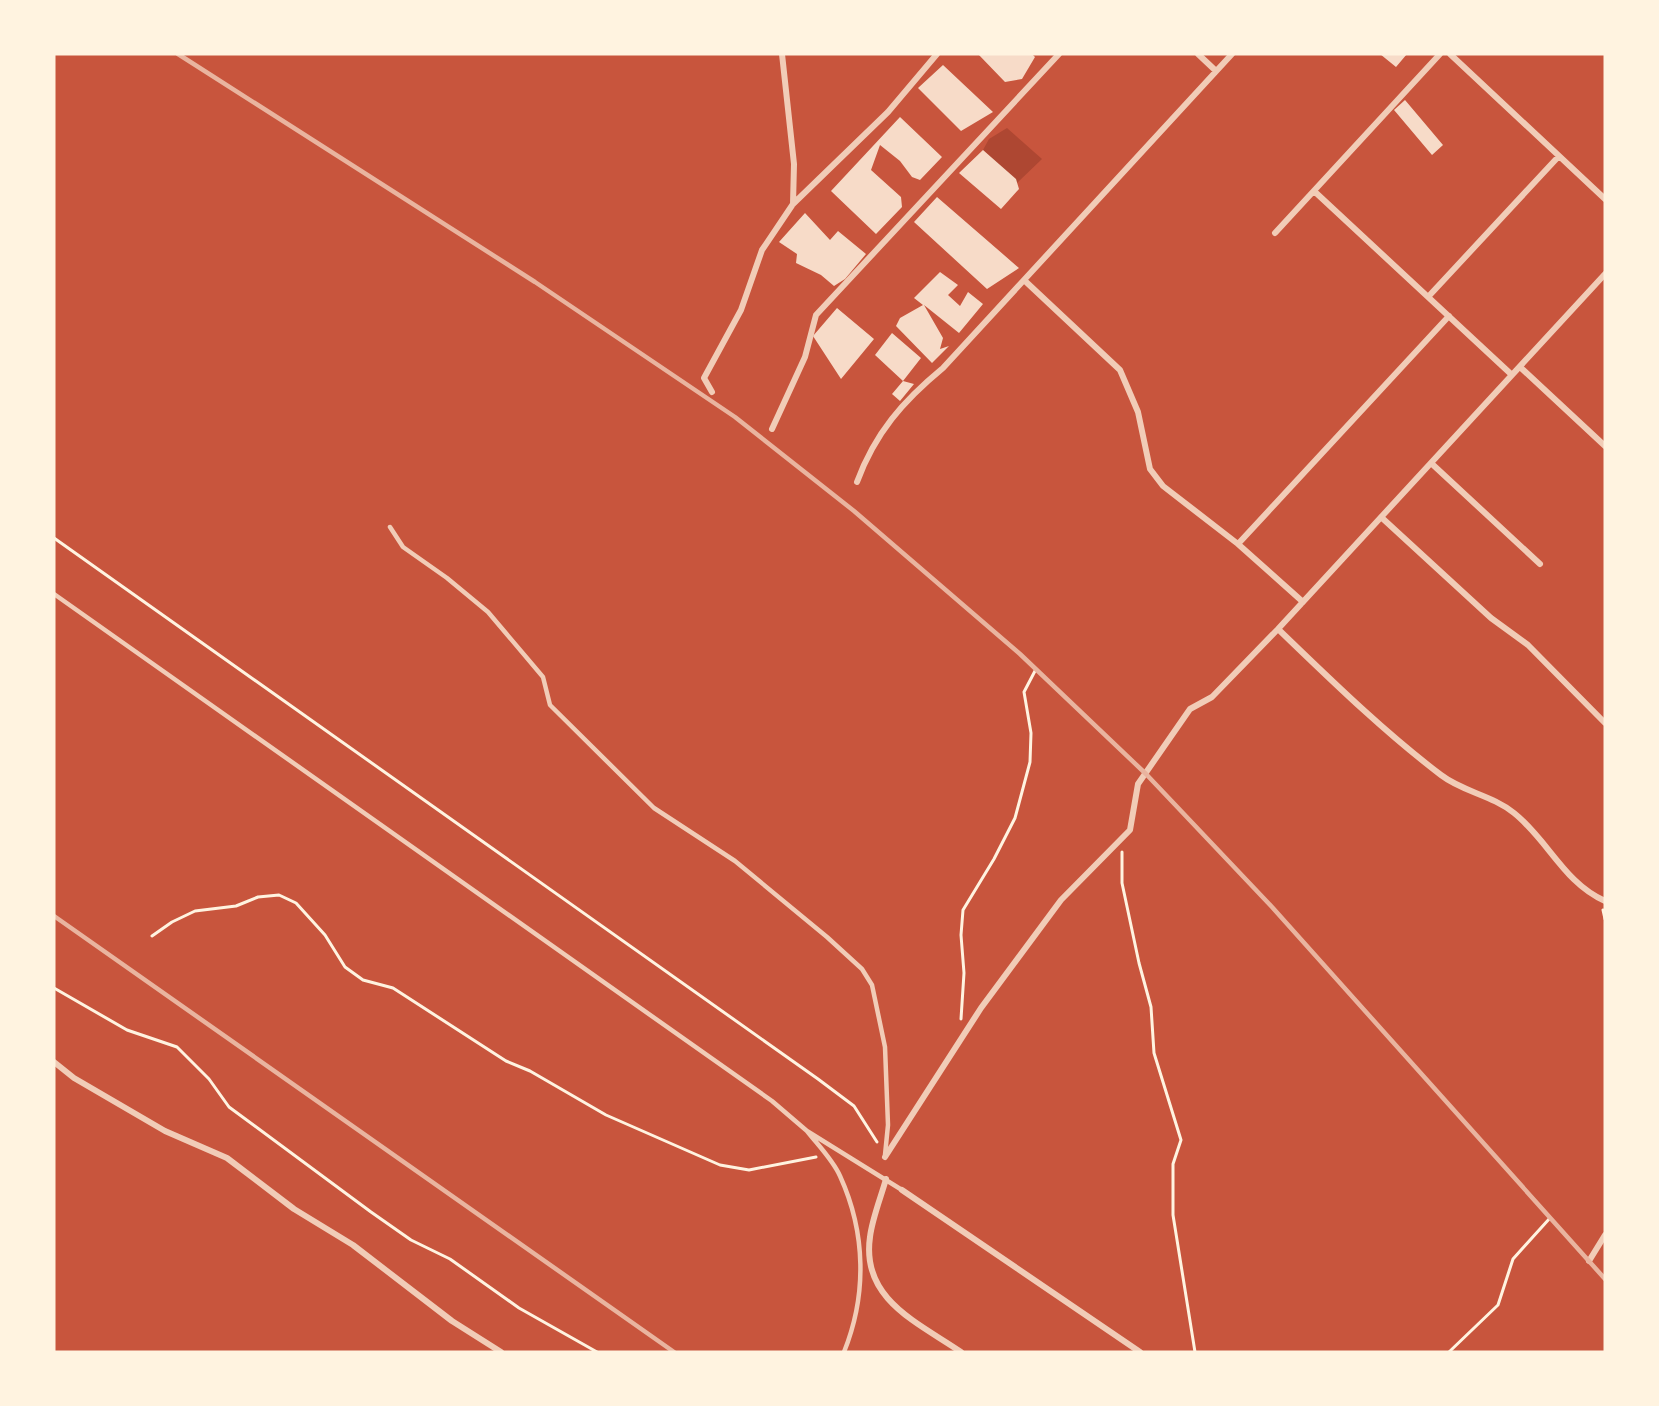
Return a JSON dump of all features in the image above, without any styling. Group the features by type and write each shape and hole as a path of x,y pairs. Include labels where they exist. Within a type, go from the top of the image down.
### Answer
{"street":[{"path":"782,54 794,164 793,204"},
{"path":"712,392 704,378 741,310 762,250 793,204 888,111 937,54"},
{"path":"772,429 805,357 816,315 1059,54"},
{"path":"1198,54 1216,71"},
{"path":"857,482 882,429 1024,280 1232,54"},
{"path":"1275,233 1440,54"},
{"path":"1450,54 1605,198"},
{"path":"1428,297 1559,156"},
{"path":"1314,191 1512,375"},
{"path":"885,1157 967,1031 1061,900 1130,830 1135,816 1138,784 1190,709 1212,697 1278,629 1605,274"},
{"path":"1024,280 1120,370 1138,412 1150,469 1163,486 1238,544 1303,602"},
{"path":"1238,544 1449,316"},
{"path":"1520,367 1605,446"},
{"path":"1431,463 1540,564"},
{"path":"1381,517 1491,618 1528,645 1605,723"},
{"path":"1278,629 1365,714 1443,777 1501,802 1517,815 1578,885 1591,895 1605,901"},
{"path":"54,1062 74,1078 165,1131 227,1158 294,1209 352,1245 452,1321 501,1352"},
{"path":"886,1179 870,1235 868,1260 878,1288 893,1306 961,1352"},
{"path":"902,1190 1140,1352"},
{"path":"1589,1261 1605,1235"}],"lane":[{"path":"390,527 403,547 447,578 488,612 543,676 550,705 654,808 735,861 862,969 872,985 885,1047 888,1125 885,1157"},
{"path":"54,594 772,1101 807,1131 902,1190"},
{"path":"807,1131 839,1174 851,1206 861,1266 856,1323 844,1352"}],"path":[{"path":"54,538 818,1079 854,1106 885,1157"},
{"path":"967,1031 961,1022 964,973 961,935 963,910 994,860 1015,818 1030,762 1031,733 1024,692 1036,669"},
{"path":"1121,841 1122,883 1151,1007 1154,1053 1181,1140 1173,1164 1173,1215 1195,1352"},
{"path":"152,936 172,922 195,911 236,906 258,897 279,896 296,903 325,935 345,967 363,980 393,988 506,1061 530,1071 606,1115 720,1165 749,1170 825,1154"},
{"path":"54,988 127,1030 177,1047 202,1070 229,1107 372,1212 411,1239 450,1259 519,1308 597,1352"},
{"path":"1449,1352 1498,1305 1514,1259 1550,1218"}],"shaded area":[{"path":"1007,128 1042,159 1017,183 983,150 989,139"}],"building":[{"path":"978,54 1032,54 1035,57 1022,79 1005,82"},
{"path":"1380,54 1407,54 1396,67"},
{"path":"943,65 993,112 961,131 918,88"},
{"path":"1405,100 1443,145 1432,155 1394,110"},
{"path":"900,117 942,157 920,180 912,177 900,161 880,145 871,170 901,197 902,207 876,234 831,191"},
{"path":"983,150 1016,179 1019,189 1001,209 959,173"},
{"path":"937,197 1019,268 987,289 914,222"},
{"path":"805,213 830,240 838,231 866,254 845,279 834,286 821,275 796,263 797,254 779,242"},
{"path":"940,272 958,285 948,295 960,306 968,292 983,304 959,333 924,305 943,338 940,349 949,346 932,363 896,326 900,318 923,305 914,298"},
{"path":"837,308 874,339 841,379 813,336"},
{"path":"892,333 921,358 903,381 875,355"},
{"path":"903,381 914,384 900,401 892,394"}],"railway":[{"path":"178,54 535,282 735,417 854,511 1020,654 1146,774 1272,907 1605,1279"},
{"path":"54,916 674,1352"}]}
